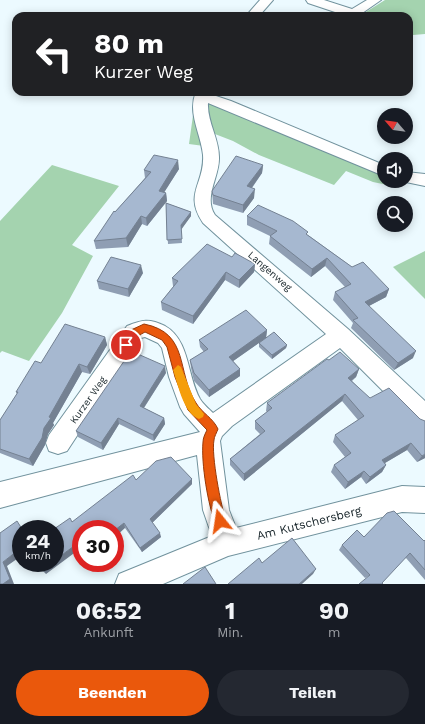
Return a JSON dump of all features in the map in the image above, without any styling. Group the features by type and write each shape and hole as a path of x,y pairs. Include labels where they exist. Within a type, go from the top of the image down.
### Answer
{"street":[{"path":"256,12 267,0"},
{"path":"312,0 347,12"},
{"path":"356,12 375,0"},
{"name":"Langenweg","path":"202,96 200,119 210,143 211,160 203,196 203,208 209,219 282,280 425,417"},
{"path":"207,96 377,168"},
{"path":"413,178 425,180"},
{"name":"Kurzer Weg","path":"58,444 134,332 144,328 153,330 166,337 172,346 180,377 192,407 210,435"},
{"path":"0,495 210,435 224,418 341,335"},
{"path":"210,435 216,510 228,543"},
{"name":"Am Kutschersberg","path":"129,584 228,543 402,499 425,500"}],"green space":[{"path":"385,0 425,0 425,34 413,35 413,12 366,12"},
{"path":"204,96 212,96 377,165 377,183 346,171 334,185 259,155 233,141 202,129 204,146 189,144 195,101"},
{"path":"52,165 119,186 72,245 93,256 62,313 29,361 2,351 0,353 0,221"},
{"path":"425,251 425,299 393,267"}],"building":[{"path":"154,155 178,160 159,191 166,193 146,218 141,216 126,238 94,241 114,211 115,212 151,172 144,170"},
{"path":"236,156 263,165 247,186 255,189 243,205 213,195 212,191"},
{"path":"166,203 191,212 181,225 182,239 167,240"},
{"path":"258,205 293,221 308,232 306,234 352,267 363,262 389,289 365,302 416,351 398,363 353,320 358,318 335,292 351,284 327,258 312,269 270,236 277,231 247,216"},
{"path":"207,244 232,257 235,253 255,264 239,280 226,272 193,316 161,302 178,281 172,278"},
{"path":"111,257 141,265 128,289 97,281"},
{"path":"246,310 267,330 229,357 240,369 209,390 194,373 190,360 208,349 199,340"},
{"path":"65,324 105,337 87,367 79,364 49,417 51,418 44,428 42,438 29,459 0,449 0,420 35,361 41,363"},
{"path":"274,332 287,345 272,355 259,343"},
{"path":"131,351 165,366 140,406 164,418 153,435 118,418 101,443 76,431"},
{"path":"340,352 359,369 348,378 370,398 389,388 420,419 425,421 425,454 422,456 411,443 382,460 386,465 370,477 364,471 348,482 334,465 351,453 335,435 364,416 345,394 244,474 230,459 265,431 255,421 272,408 267,403 327,359 329,360"},
{"path":"171,457 192,479 150,519 160,533 140,548 124,523 124,520 75,520 133,475 136,480 156,461"},
{"path":"394,511 424,541 425,540 425,570 410,553 382,583 383,584 359,584 370,575 342,545 357,530 364,537 387,513"},
{"path":"70,518 72,522 72,548 64,553 64,522"},
{"path":"12,525 12,555 3,562 10,579 3,584 0,584 0,533"},
{"path":"292,538 316,569 299,584 228,584 259,558 262,563"},
{"path":"205,567 216,584 183,584"}],"slow traffic":[{"path":"178,370 192,407 199,414"}],"route":[{"path":"126,345 134,332 144,328 153,330 166,337 172,346 180,377 192,407 212,429 208,441 209,457 216,510 220,521"}]}
